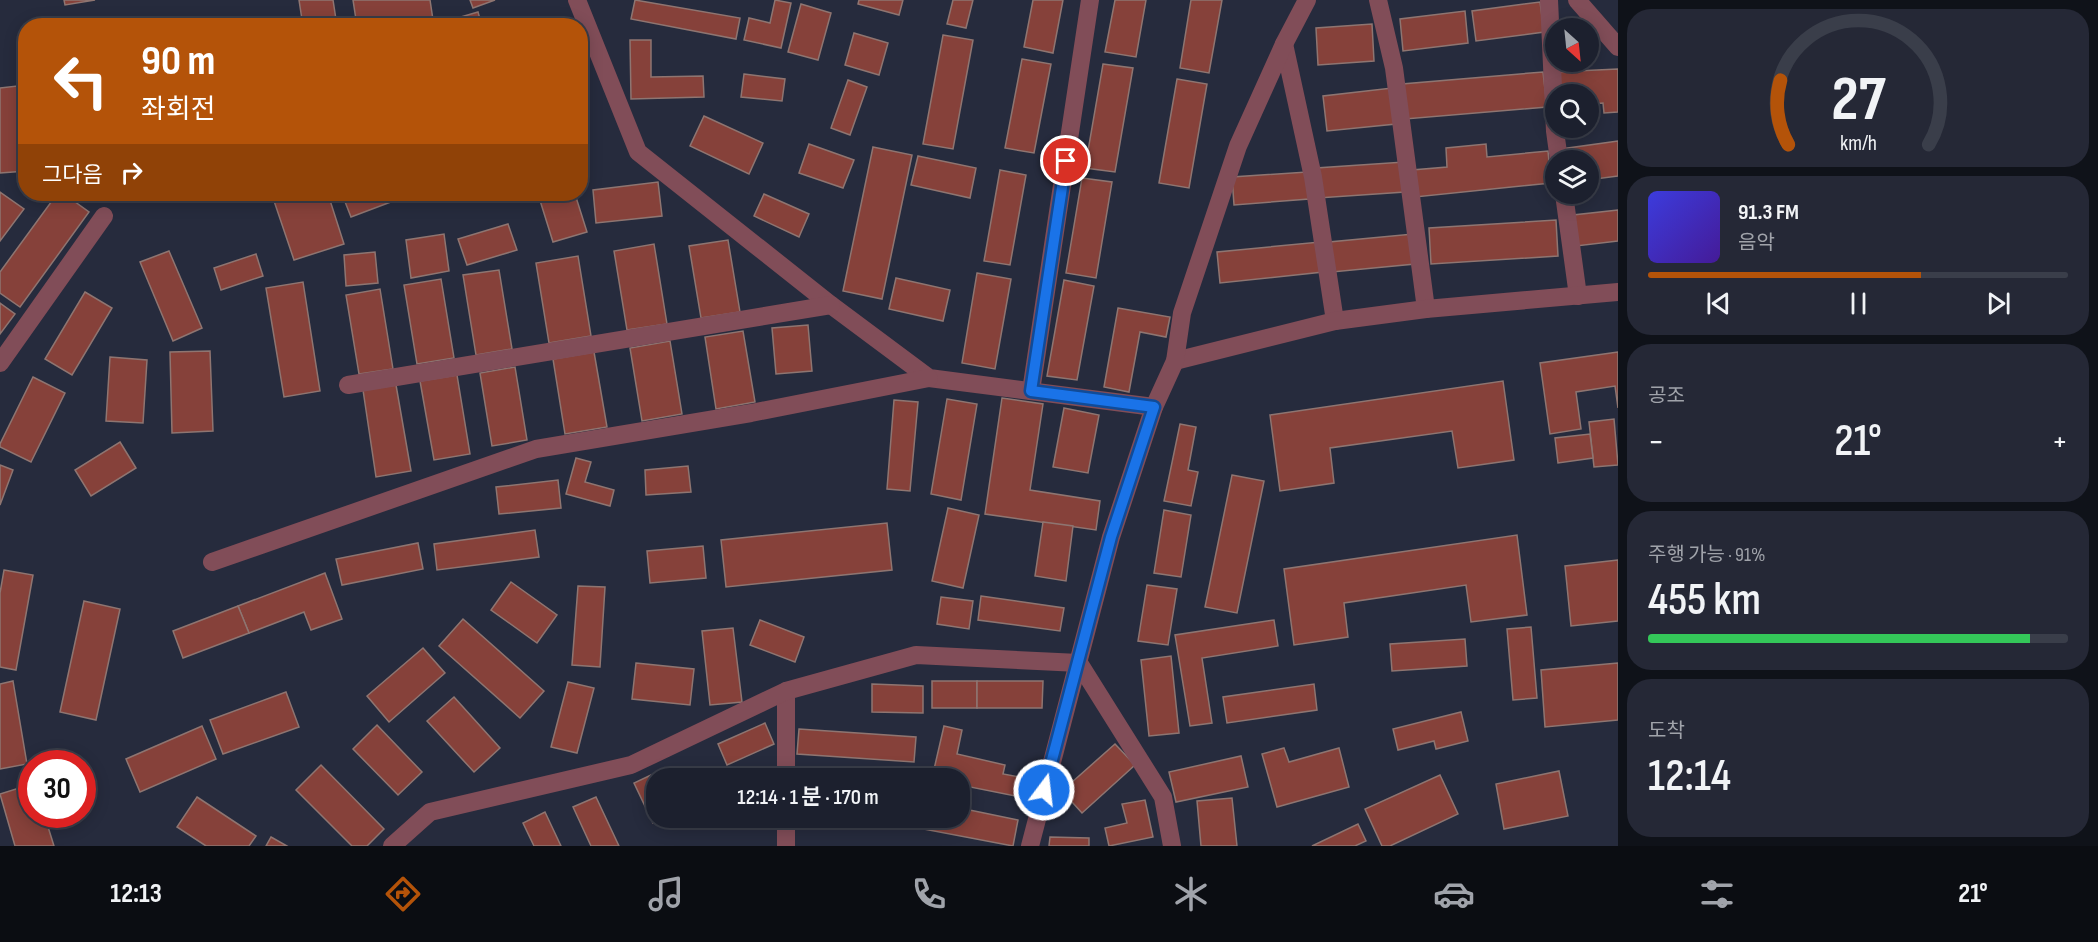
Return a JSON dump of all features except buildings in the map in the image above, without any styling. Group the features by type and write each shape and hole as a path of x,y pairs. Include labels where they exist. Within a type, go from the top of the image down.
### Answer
{"street":[{"path":"577,0 584,18"},
{"path":"1031,391 1090,0"},
{"path":"1030,846 1111,537 1154,407 1175,361 1182,313 1238,146 1284,44 1307,0"},
{"path":"1378,0 1394,68 1426,309"},
{"path":"1549,0 1558,150"},
{"path":"1577,0 1618,47"},
{"path":"588,27 638,152 831,306 929,378"},
{"path":"1284,44 1313,177 1335,321"},
{"path":"1565,204 1578,296"},
{"path":"0,363 104,216"},
{"path":"1175,361 1335,321 1426,309 1618,292"},
{"path":"348,385 831,306"},
{"path":"212,562 536,449 751,413 929,378 1154,407"},
{"path":"393,846 430,812 631,765 786,691 916,655 1079,663"},
{"path":"1079,663 1163,797 1172,846"},
{"path":"786,691 786,768"},
{"path":"786,828 786,846"}],"route":[{"path":"1044,790 1111,537 1154,407 1031,391 1066,161"}]}
